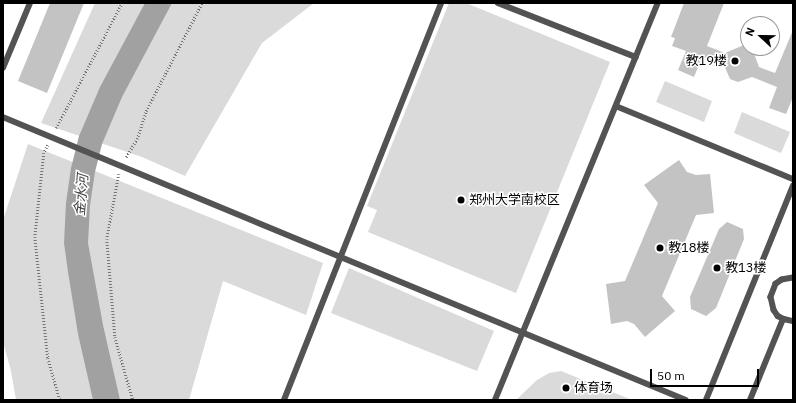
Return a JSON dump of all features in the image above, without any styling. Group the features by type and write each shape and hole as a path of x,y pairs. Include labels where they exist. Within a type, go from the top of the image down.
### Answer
{"lane":[{"path":"3,68 30,3"},
{"path":"284,400 441,3"},
{"path":"498,3 636,57"},
{"path":"495,400 658,3"},
{"path":"616,106 793,178"},
{"path":"3,117 686,400"},
{"path":"706,400 793,186"},
{"path":"793,278 782,280 776,284 771,297 774,310 783,319 793,320"},
{"path":"750,400 783,319"}],"path":[{"path":"60,400 48,358 35,236 44,153 122,3"},
{"path":"133,400 115,337 107,240 120,166 137,140 146,111 202,3"}],"shaded area":[{"path":"95,3 314,3 262,43 185,176 142,157 41,123"},
{"path":"449,3 466,3 610,62 516,293 368,232 377,210 367,206"},
{"path":"665,81 712,101 704,122 656,102"},
{"path":"742,112 790,132 781,153 734,133"},
{"path":"28,144 323,263 306,315 223,281 189,400 16,400 11,371 3,342 3,220"},
{"path":"349,268 494,331 477,371 331,313"},
{"name":"体育场","path":"561,371 632,400 516,400 537,380 549,373"}],"water":[{"name":"金水河","path":"145,3 172,3 122,97 102,144 95,172 90,205 88,243 103,325 120,400 93,400 78,334 64,243 66,203 71,168 79,136 100,87"}],"building":[{"path":"50,3 84,3 47,93 18,81"},
{"name":"教19楼","path":"684,3 724,3 707,46 725,53 740,47 740,56 755,56 759,67 775,73 793,30 793,97 786,114 769,108 777,87 752,77 738,82 730,79 724,65 702,57 694,77 678,70 686,51 672,46 675,38 671,37"},
{"name":"教18楼","path":"679,160 687,172 696,175 710,174 714,213 696,215 662,296 675,311 645,337 634,324 627,321 611,324 606,284 625,281 658,203 644,185"},
{"name":"教13楼","path":"727,222 743,229 744,239 716,308 706,316 691,309 690,297 719,229"}],"place":[{"name":"教19楼","path":"735,61"},
{"name":"郑州大学南校区","path":"461,200"},
{"name":"教18楼","path":"660,248"},
{"name":"教13楼","path":"717,268"},
{"name":"体育场","path":"566,388"}]}
